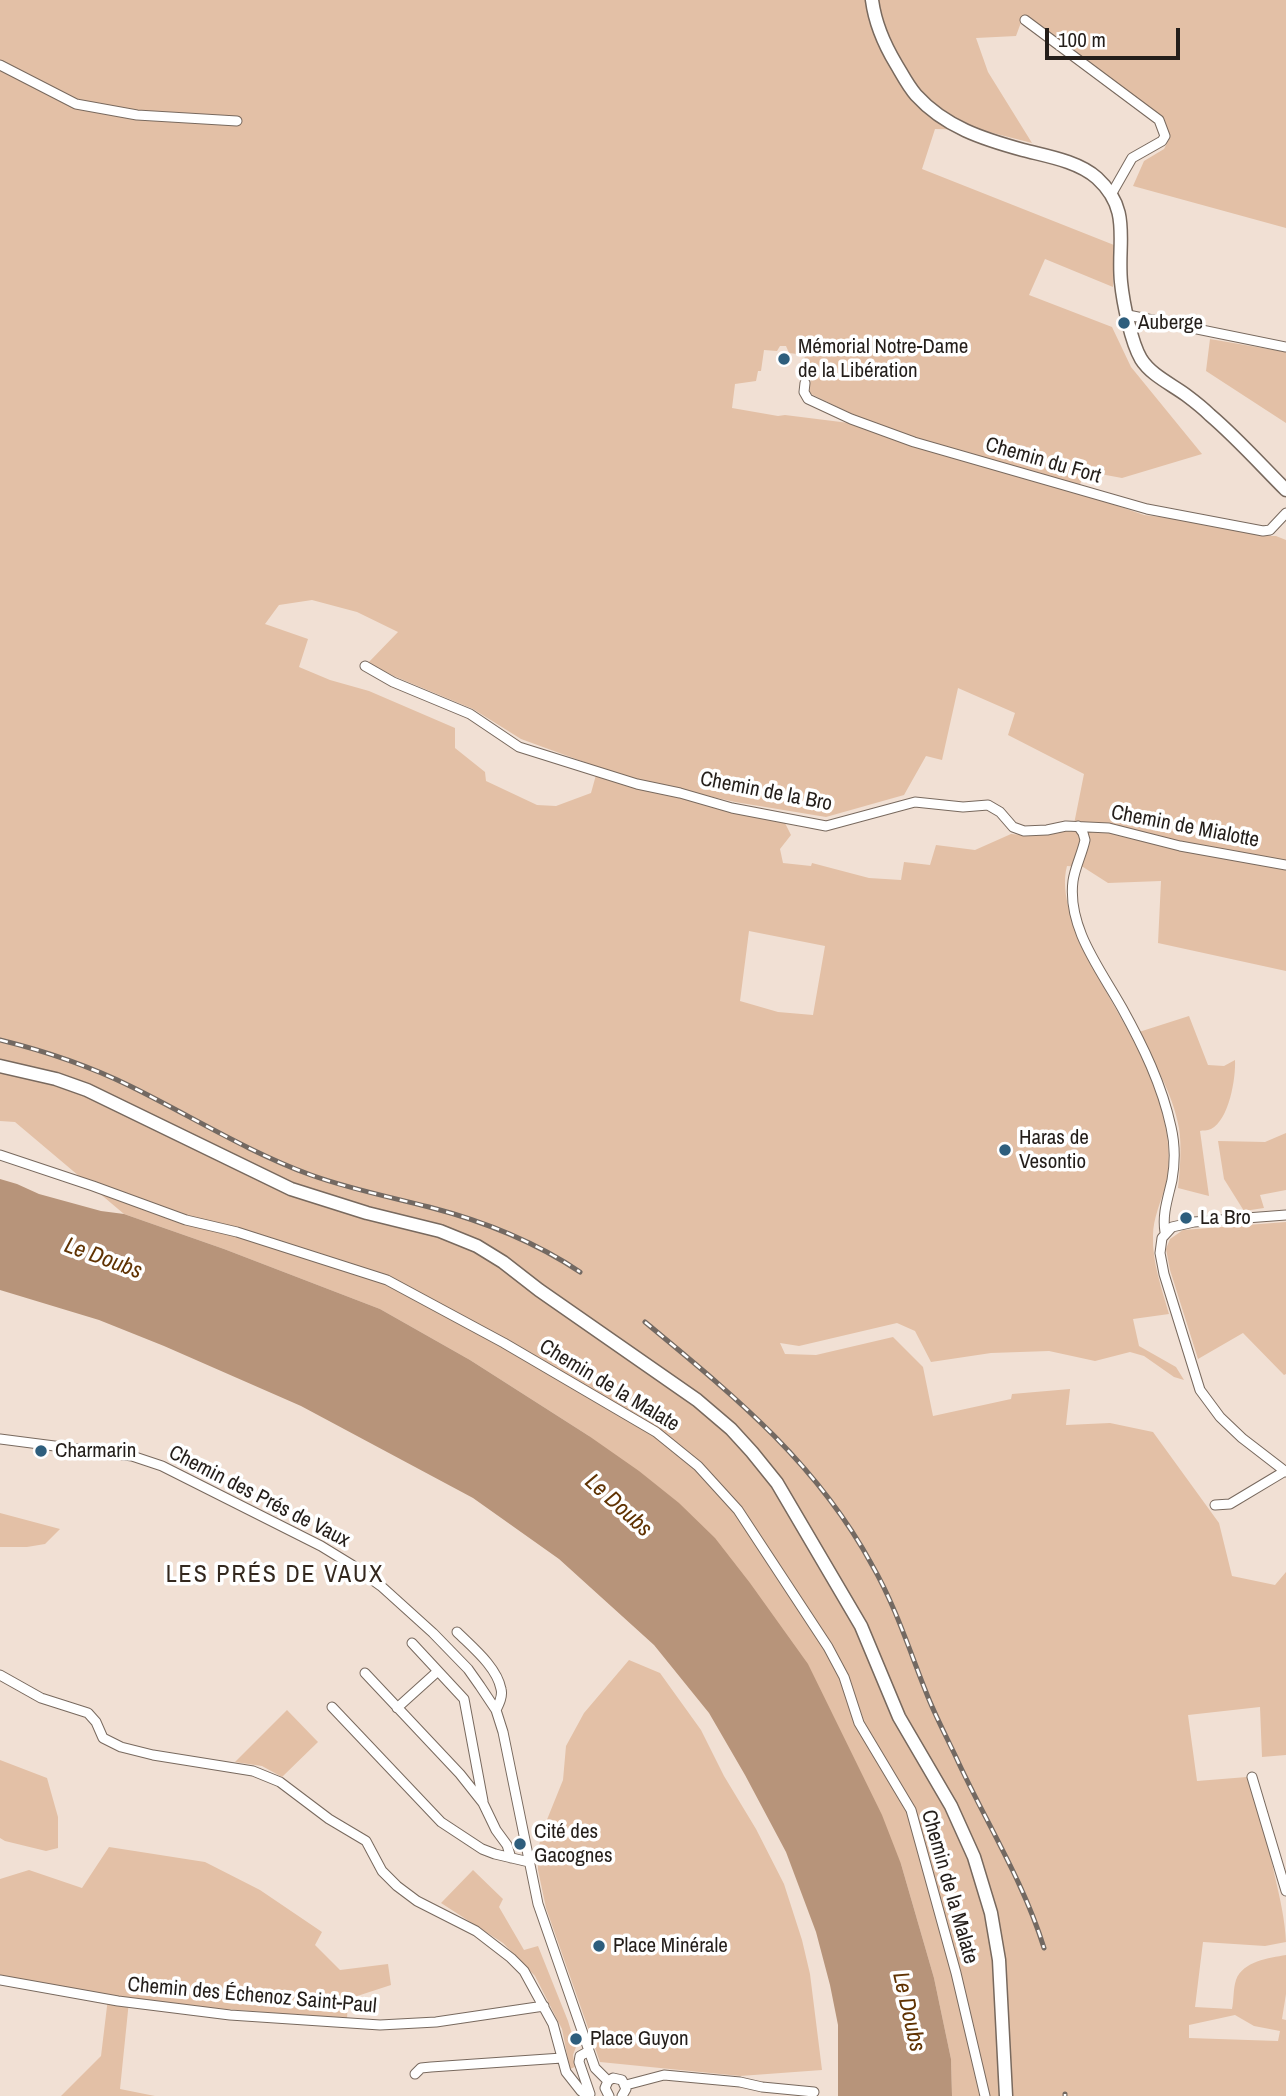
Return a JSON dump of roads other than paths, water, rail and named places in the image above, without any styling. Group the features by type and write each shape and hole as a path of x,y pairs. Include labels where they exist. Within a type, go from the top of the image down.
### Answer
{"main road":[{"path":"872,0 882,39 914,93 928,107 953,125 982,139 1073,164 1094,175 1112,193 1120,216 1121,281 1136,349 1142,361 1158,377 1211,416 1286,490"},
{"path":"0,1066 56,1079 87,1090 291,1189 367,1213 440,1231 477,1246 697,1400 737,1436 777,1483 861,1626 899,1717 951,1806 974,1857 991,1913 999,1960 1008,2094"}],"street":[{"path":"1025,20 1159,120 1165,136 1162,141 1132,158 1112,193"},
{"path":"0,65 76,104 136,115 237,121"},
{"path":"1128,315 1286,346"},
{"name":"Chemin du Fort","path":"806,383 804,392 808,399 851,419 925,445 1147,509 1263,531 1270,530 1286,513"},
{"name":"Chemin de la Bro","path":"365,666 393,682 470,714 519,747 637,784 732,808 826,826 915,802 953,807 988,805 1000,812 1013,827 1024,831 1047,831 1078,826"},
{"path":"1078,826 1085,840 1072,882 1079,929 1147,1057 1163,1096 1172,1129 1172,1177 1164,1212 1165,1232 1160,1245 1164,1274 1200,1390 1234,1431 1285,1471 1230,1504 1215,1506"},
{"name":"Chemin de Mialotte","path":"1078,826 1109,828 1180,846 1286,864"},
{"name":"Chemin de la Malate","path":"0,1155 186,1220 237,1232 387,1280 504,1343 656,1432 698,1465 738,1510 828,1647 844,1677 859,1723 911,1810 956,1973 985,2096"},
{"path":"1165,1232 1172,1227 1194,1222 1286,1215"},
{"name":"Chemin des Prés de Vaux","path":"0,1440 132,1455 162,1466 321,1546 352,1565 381,1586 468,1669 496,1710 503,1732 538,1904 589,2051"},
{"path":"457,1632 494,1672 501,1688 496,1710"},
{"path":"412,1643 464,1699 483,1803"},
{"path":"397,1708 438,1671"},
{"path":"365,1673 460,1774 483,1803 496,1830 507,1845 511,1858"},
{"path":"0,1675 41,1698 88,1713 96,1722 103,1738 121,1747 153,1755 253,1771 280,1782 329,1819 366,1841 382,1871 397,1886 417,1901 476,1931 524,1971 553,2024 569,2078 581,2091 590,2094 579,2062 580,2056 589,2051 595,2068 608,2081"},
{"path":"332,1707 441,1822 482,1849 529,1862"},
{"path":"1252,1777 1286,1891"},
{"name":"Chemin des Échenoz Saint-Paul","path":"0,1980 118,2001 230,2015 367,2025 436,2022 544,2006"},
{"path":"415,2074 421,2068 562,2057"},
{"path":"626,2085 664,2075 814,2092"},
{"path":"609,2096 605,2088 608,2081 617,2078 626,2085 622,2096"}],"water":[{"name":"Le Doubs","path":"0,1179 39,1194 101,1211 124,1214 380,1309 470,1360 589,1436 679,1503 715,1538 808,1664 882,1815 901,1864 934,1978 951,2059 952,2096 838,2096 838,2025 830,1985 816,1932 786,1852 709,1713 654,1645 559,1559 473,1498 301,1406 99,1320 0,1290"}],"railway":[{"path":"0,1040 34,1049 114,1079 288,1166 340,1184 488,1226 545,1251 580,1272"},
{"path":"645,1322 710,1376 770,1432 799,1462 850,1528 888,1596 932,1708 1014,1874 1044,1948"}],"place":[{"name":"Auberge","path":"1124,323"},
{"name":"Mémorial Notre-Dame de la Libération","path":"784,359"},
{"name":"Haras de Vesontio","path":"1005,1150"},
{"name":"La Bro","path":"1186,1218"},
{"name":"Charmarin","path":"41,1451"},
{"name":"Cité des Gacognes","path":"520,1844"},
{"name":"Place Minérale","path":"599,1946"},
{"name":"Place Guyon","path":"576,2039"}],"district":[{"name":"LES PRÉS DE VAUX","path":"275,1576"}]}
